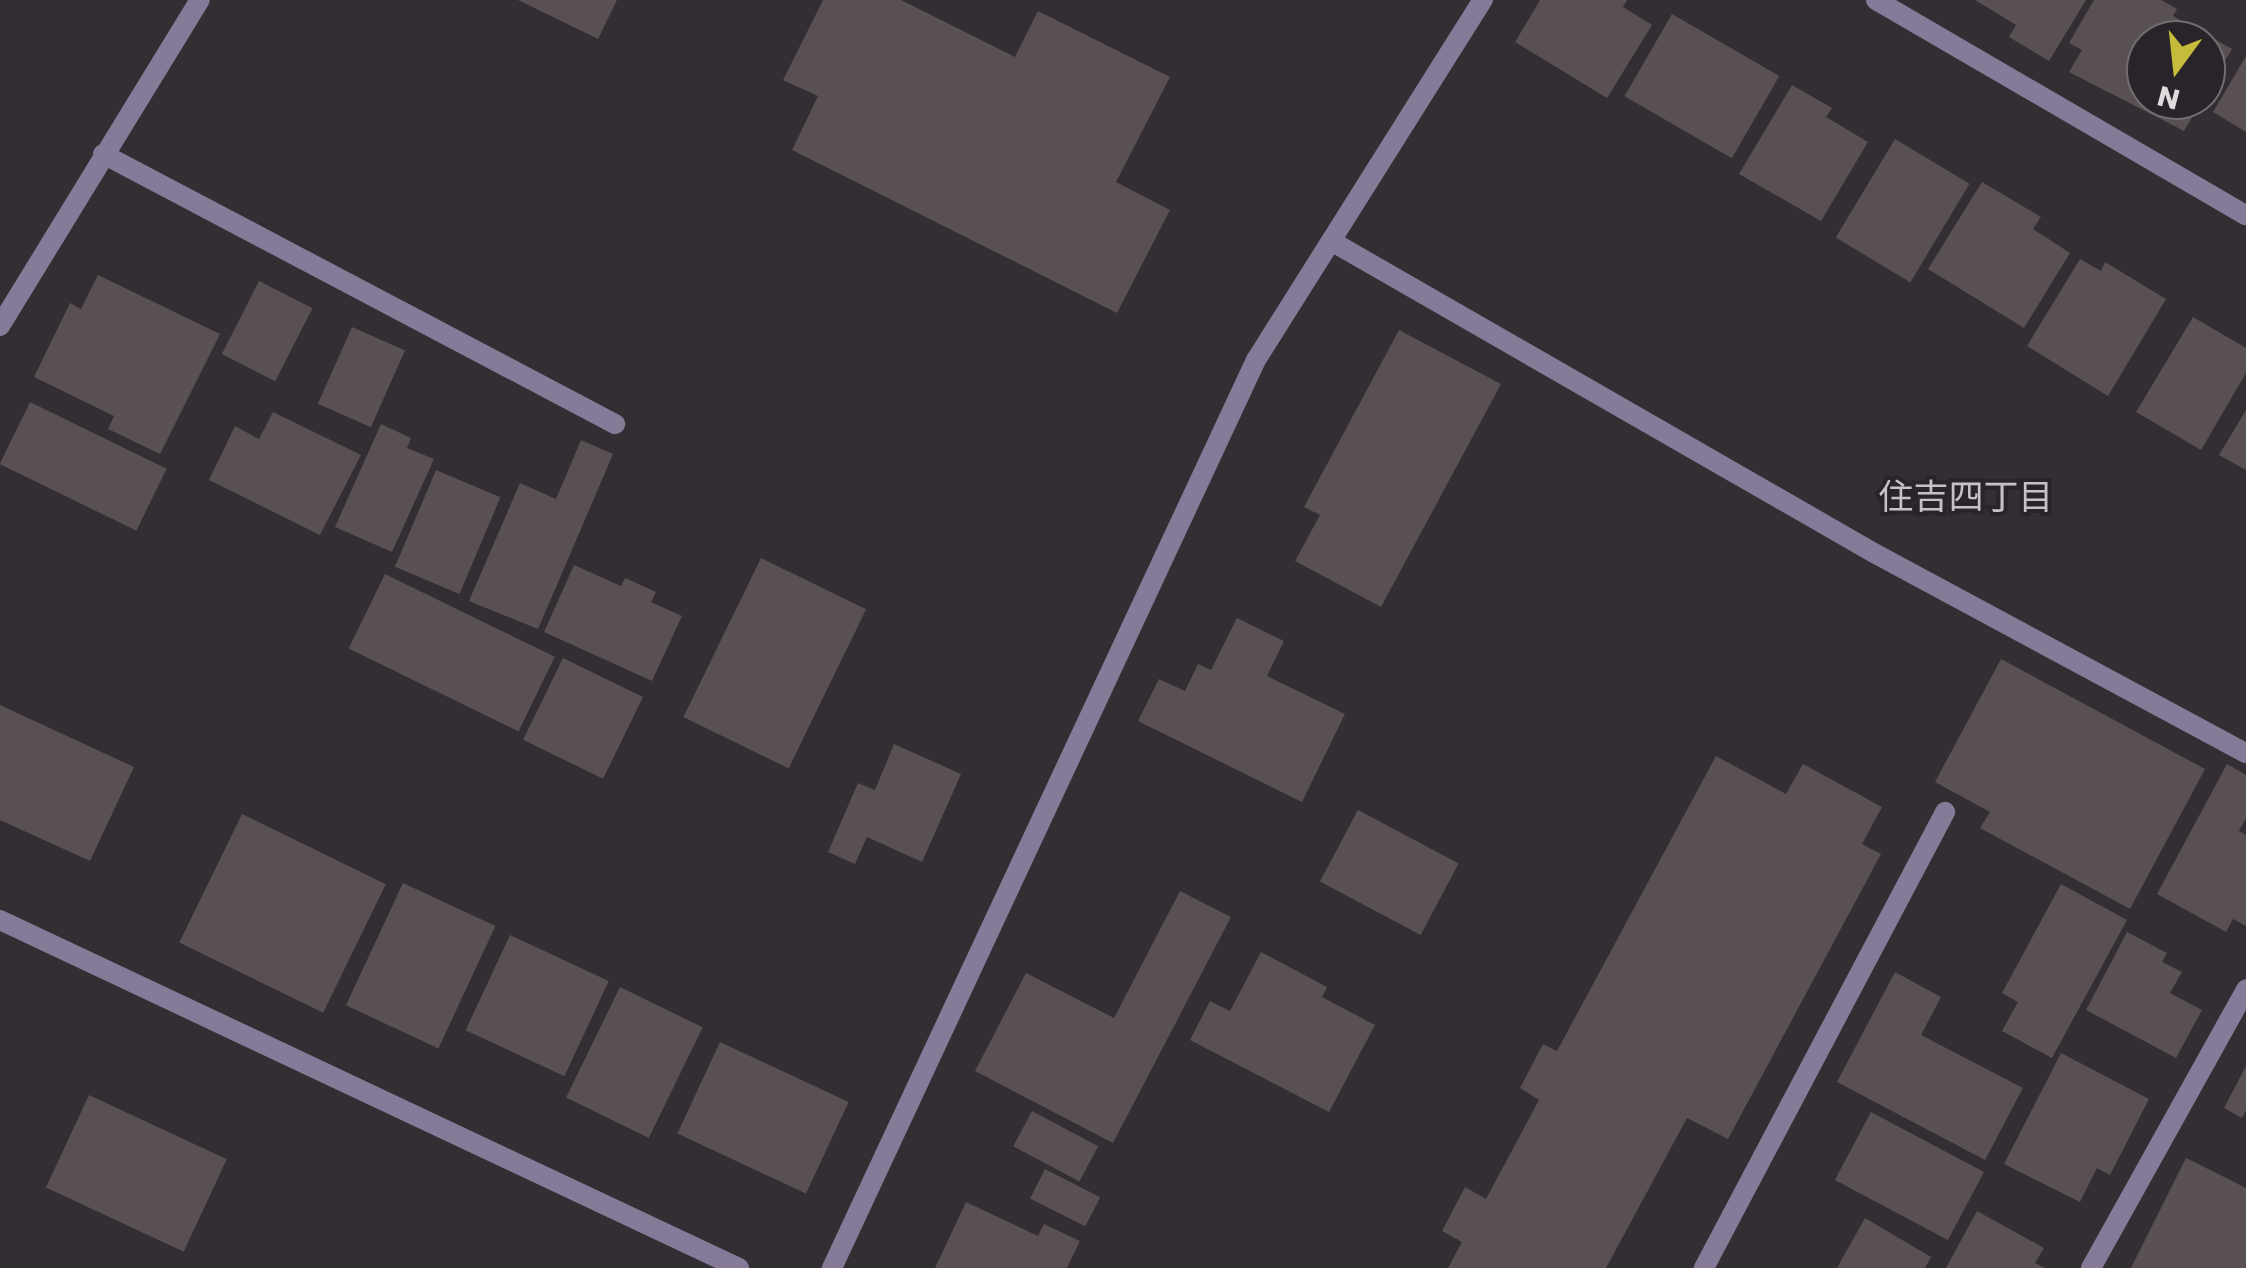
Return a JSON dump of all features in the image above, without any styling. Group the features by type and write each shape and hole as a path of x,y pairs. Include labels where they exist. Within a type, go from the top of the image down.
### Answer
{"street":[{"path":"0,326 200,0"},
{"path":"832,1268 1256,360 1483,0"},
{"path":"1876,0 2246,215"},
{"path":"103,154 615,424"},
{"path":"1331,241 1874,553 2246,753"},
{"path":"1704,1268 1945,812"},
{"path":"0,920 739,1268"},
{"path":"2091,1268 2246,989"}],"building":[{"path":"518,0 617,0 598,39"},
{"path":"823,0 901,0 1015,57 1038,11 1170,77 1116,182 1170,210 1117,313 792,150 818,96 783,80"},
{"path":"1540,0 1627,0 1623,7 1652,25 1607,98 1515,42"},
{"path":"1975,0 2086,0 2049,61 2009,37 2016,25"},
{"path":"2094,0 2161,0 2177,9 2173,16 2180,20 2126,20 2126,101 2069,72 2082,50 2069,43"},
{"path":"1672,14 1779,76 1732,158 1624,96"},
{"path":"2246,56 2246,132 2226,120 2226,90"},
{"path":"1792,85 1832,108 1826,117 1868,142 1821,221 1739,174"},
{"path":"2163,120 2190,120 2184,131"},
{"path":"1895,139 1970,184 1910,282 1836,238"},
{"path":"1982,182 2041,217 2033,229 2070,253 2024,328 1928,269"},
{"path":"2080,259 2101,271 2105,262 2166,299 2108,396 2027,346"},
{"path":"98,275 220,334 160,454 108,429 114,416 34,377 70,303 81,309"},
{"path":"259,281 312,308 275,381 222,354"},
{"path":"2193,317 2246,348 2246,373 2201,450 2136,412"},
{"path":"352,327 405,351 371,427 318,404"},
{"path":"1399,330 1501,384 1381,607 1295,561 1320,515 1304,507"},
{"path":"30,402 167,469 136,531 0,464"},
{"path":"2246,410 2246,470 2219,455"},
{"path":"273,412 361,455 320,535 209,480 235,426 259,439"},
{"path":"381,424 411,438 407,448 434,459 392,552 335,527"},
{"path":"581,440 613,454 538,629 469,601 520,483 556,499"},
{"path":"436,470 500,497 459,594 395,567"},
{"path":"761,558 866,609 789,768 683,717"},
{"path":"574,565 621,586 625,578 656,592 651,602 682,616 652,681 544,632"},
{"path":"385,574 555,657 518,731 349,649"},
{"path":"1237,618 1284,641 1267,676 1345,714 1302,802 1138,721 1159,679 1185,691 1198,664 1211,670"},
{"path":"563,658 643,697 603,779 523,740"},
{"path":"2001,659 2205,769 2130,909 1980,828 1990,812 1935,782"},
{"path":"0,705 134,767 90,861 0,820"},
{"path":"894,744 961,774 922,862 867,837 855,864 828,852 858,783 875,790"},
{"path":"1716,756 1786,794 1803,764 1882,807 1862,844 1881,854 1728,1139 1687,1118 1606,1268 1448,1268 1462,1242 1442,1231 1465,1187 1486,1199 1539,1100 1520,1088 1543,1044 1557,1051"},
{"path":"2227,764 2246,775 2246,818 2239,831 2246,835 2246,926 2233,919 2226,932 2157,894"},
{"path":"1358,810 1459,864 1421,935 1320,882"},
{"path":"242,814 386,884 323,1013 179,943"},
{"path":"403,883 495,926 438,1048 346,1005"},
{"path":"2061,884 2127,920 2052,1058 2002,1031 2018,1002 2002,993"},
{"path":"1180,891 1231,917 1113,1143 975,1071 1026,973 1114,1018"},
{"path":"2127,932 2167,953 2162,962 2182,972 2170,993 2202,1010 2176,1058 2086,1010"},
{"path":"510,935 609,981 564,1076 466,1030"},
{"path":"1261,952 1327,987 1322,997 1375,1025 1329,1112 1190,1040 1210,1001 1230,1011"},
{"path":"1895,972 1941,997 1921,1035 2023,1088 1985,1160 1837,1082"},
{"path":"620,987 703,1027 649,1138 566,1098"},
{"path":"720,1042 849,1102 806,1194 677,1134"},
{"path":"2061,1053 2149,1099 2110,1175 2097,1168 2080,1202 2004,1164"},
{"path":"2246,1066 2246,1110 2242,1118 2224,1108"},
{"path":"89,1095 227,1159 184,1252 46,1187"},
{"path":"1032,1111 1098,1146 1079,1182 1013,1146"},
{"path":"1871,1112 1984,1172 1948,1240 1835,1180"},
{"path":"2186,1158 2246,1188 2246,1268 2131,1268"},
{"path":"1045,1169 1100,1197 1085,1227 1030,1198"},
{"path":"966,1202 1038,1236 1044,1224 1080,1241 1067,1268 935,1268"},
{"path":"1977,1211 2044,1248 2035,1263 2045,1268 1946,1268"},
{"path":"1865,1218 1931,1257 1925,1268 1837,1268"}],"district":[{"name":"住吉四丁目","path":"1966,497"}]}
